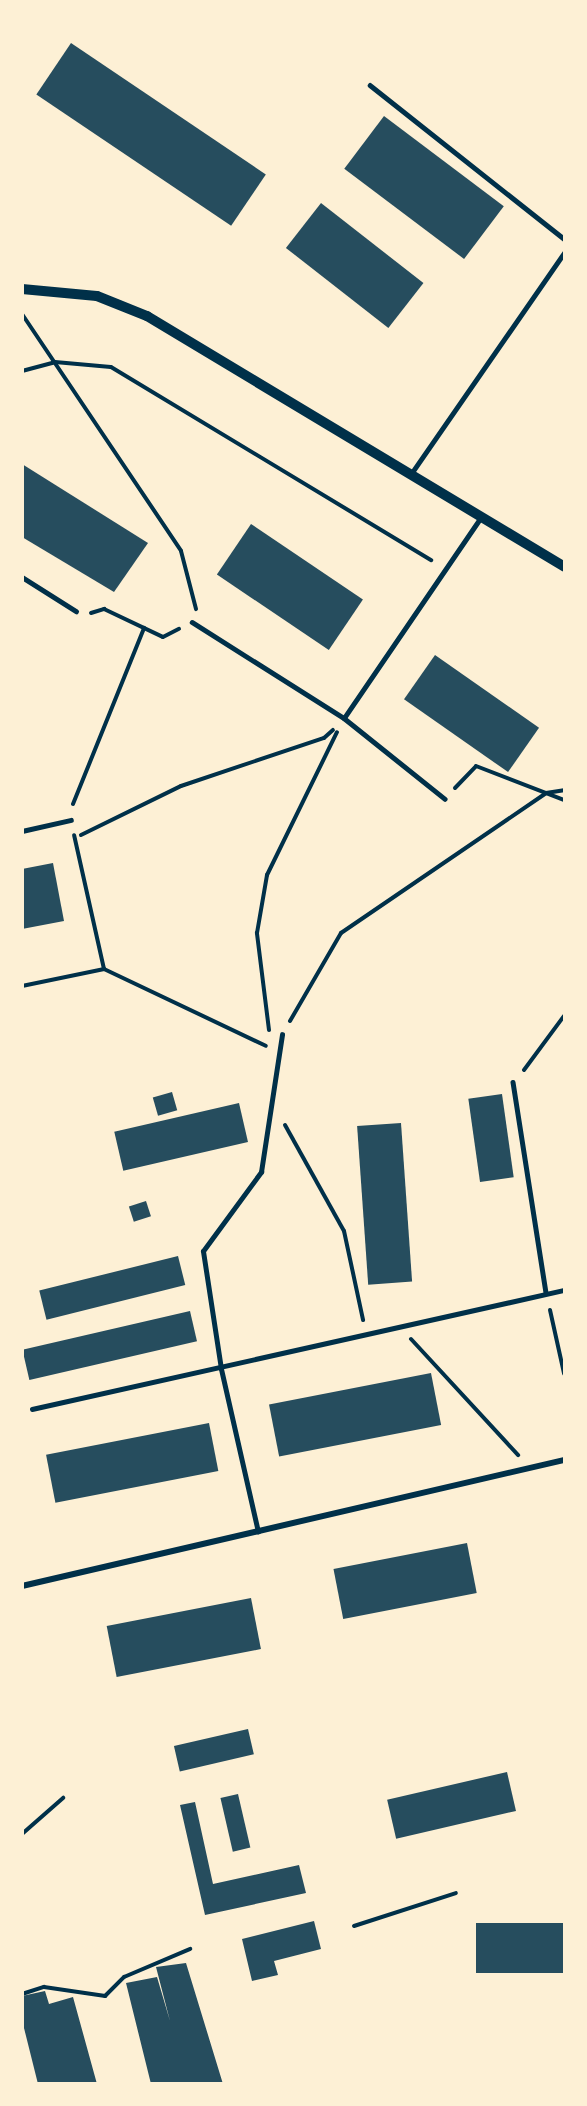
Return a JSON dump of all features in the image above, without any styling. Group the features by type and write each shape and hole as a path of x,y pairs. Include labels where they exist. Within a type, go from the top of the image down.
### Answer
{"street":[{"path":"22,289 108,299 216,354 413,471 564,567"},
{"path":"22,1586 564,1460"}],"lane":[{"path":"370,85 564,239"},
{"path":"413,471 564,253"},
{"path":"344,718 482,515"},
{"path":"22,577 75,611"},
{"path":"192,622 344,718 445,799"},
{"path":"22,831 71,820"},
{"path":"258,1532 220,1368 203,1251 261,1172 282,1035"},
{"path":"513,1082 546,1292"},
{"path":"32,1409 400,1328 546,1292 564,1290"}],"path":[{"path":"22,314 181,551 201,628"},
{"path":"22,371 55,362 111,367 446,569"},
{"path":"82,616 104,609 163,637 192,622"},
{"path":"104,969 71,820 74,794 144,628"},
{"path":"75,838 181,786 324,738 344,718"},
{"path":"279,1053 264,1020 257,933 267,875 344,718"},
{"path":"445,799 476,766 564,801"},
{"path":"282,1035 341,933 546,793 564,790"},
{"path":"22,986 104,969 279,1053"},
{"path":"513,1082 564,1016"},
{"path":"272,1101 344,1231 366,1335"},
{"path":"546,1292 564,1373"},
{"path":"400,1328 531,1468"},
{"path":"22,1834 63,1798"},
{"path":"354,1926 456,1893"},
{"path":"22,1994 44,1987 105,1996 124,1977 190,1949"}],"building":[{"path":"71,43 266,174 231,226 36,94"},
{"path":"384,116 504,206 464,259 344,169"},
{"path":"321,203 423,283 388,328 286,248"},
{"path":"22,464 148,543 114,592 22,537"},
{"path":"251,524 363,599 329,650 217,575"},
{"path":"435,655 539,728 508,772 404,699"},
{"path":"53,863 64,921 22,929 22,869"},
{"path":"172,1092 177,1110 158,1116 153,1098"},
{"path":"502,1094 514,1177 480,1182 468,1099"},
{"path":"239,1103 248,1142 123,1171 114,1132"},
{"path":"401,1123 412,1282 368,1285 357,1126"},
{"path":"146,1201 151,1216 134,1222 129,1207"},
{"path":"178,1256 185,1285 47,1320 39,1291"},
{"path":"190,1311 197,1341 29,1380 22,1350"},
{"path":"431,1373 441,1425 279,1457 269,1404"},
{"path":"209,1423 218,1471 55,1503 46,1455"},
{"path":"467,1543 477,1593 343,1619 333,1569"},
{"path":"251,1598 261,1649 117,1677 107,1626"},
{"path":"248,1729 254,1754 180,1771 174,1746"},
{"path":"507,1772 516,1811 396,1839 387,1800"},
{"path":"238,1794 250,1848 233,1852 220,1798"},
{"path":"195,1802 213,1884 299,1865 306,1893 205,1915 180,1805"},
{"path":"314,1921 321,1949 274,1961 278,1975 252,1981 242,1939"},
{"path":"476,1923 564,1923 564,1973 476,1973"},
{"path":"186,1963 223,2084 151,2084 126,1983 157,1977 170,2021 156,1967"},
{"path":"45,1991 49,2004 73,1997 97,2084 38,2084 22,2020 22,1996"}]}
